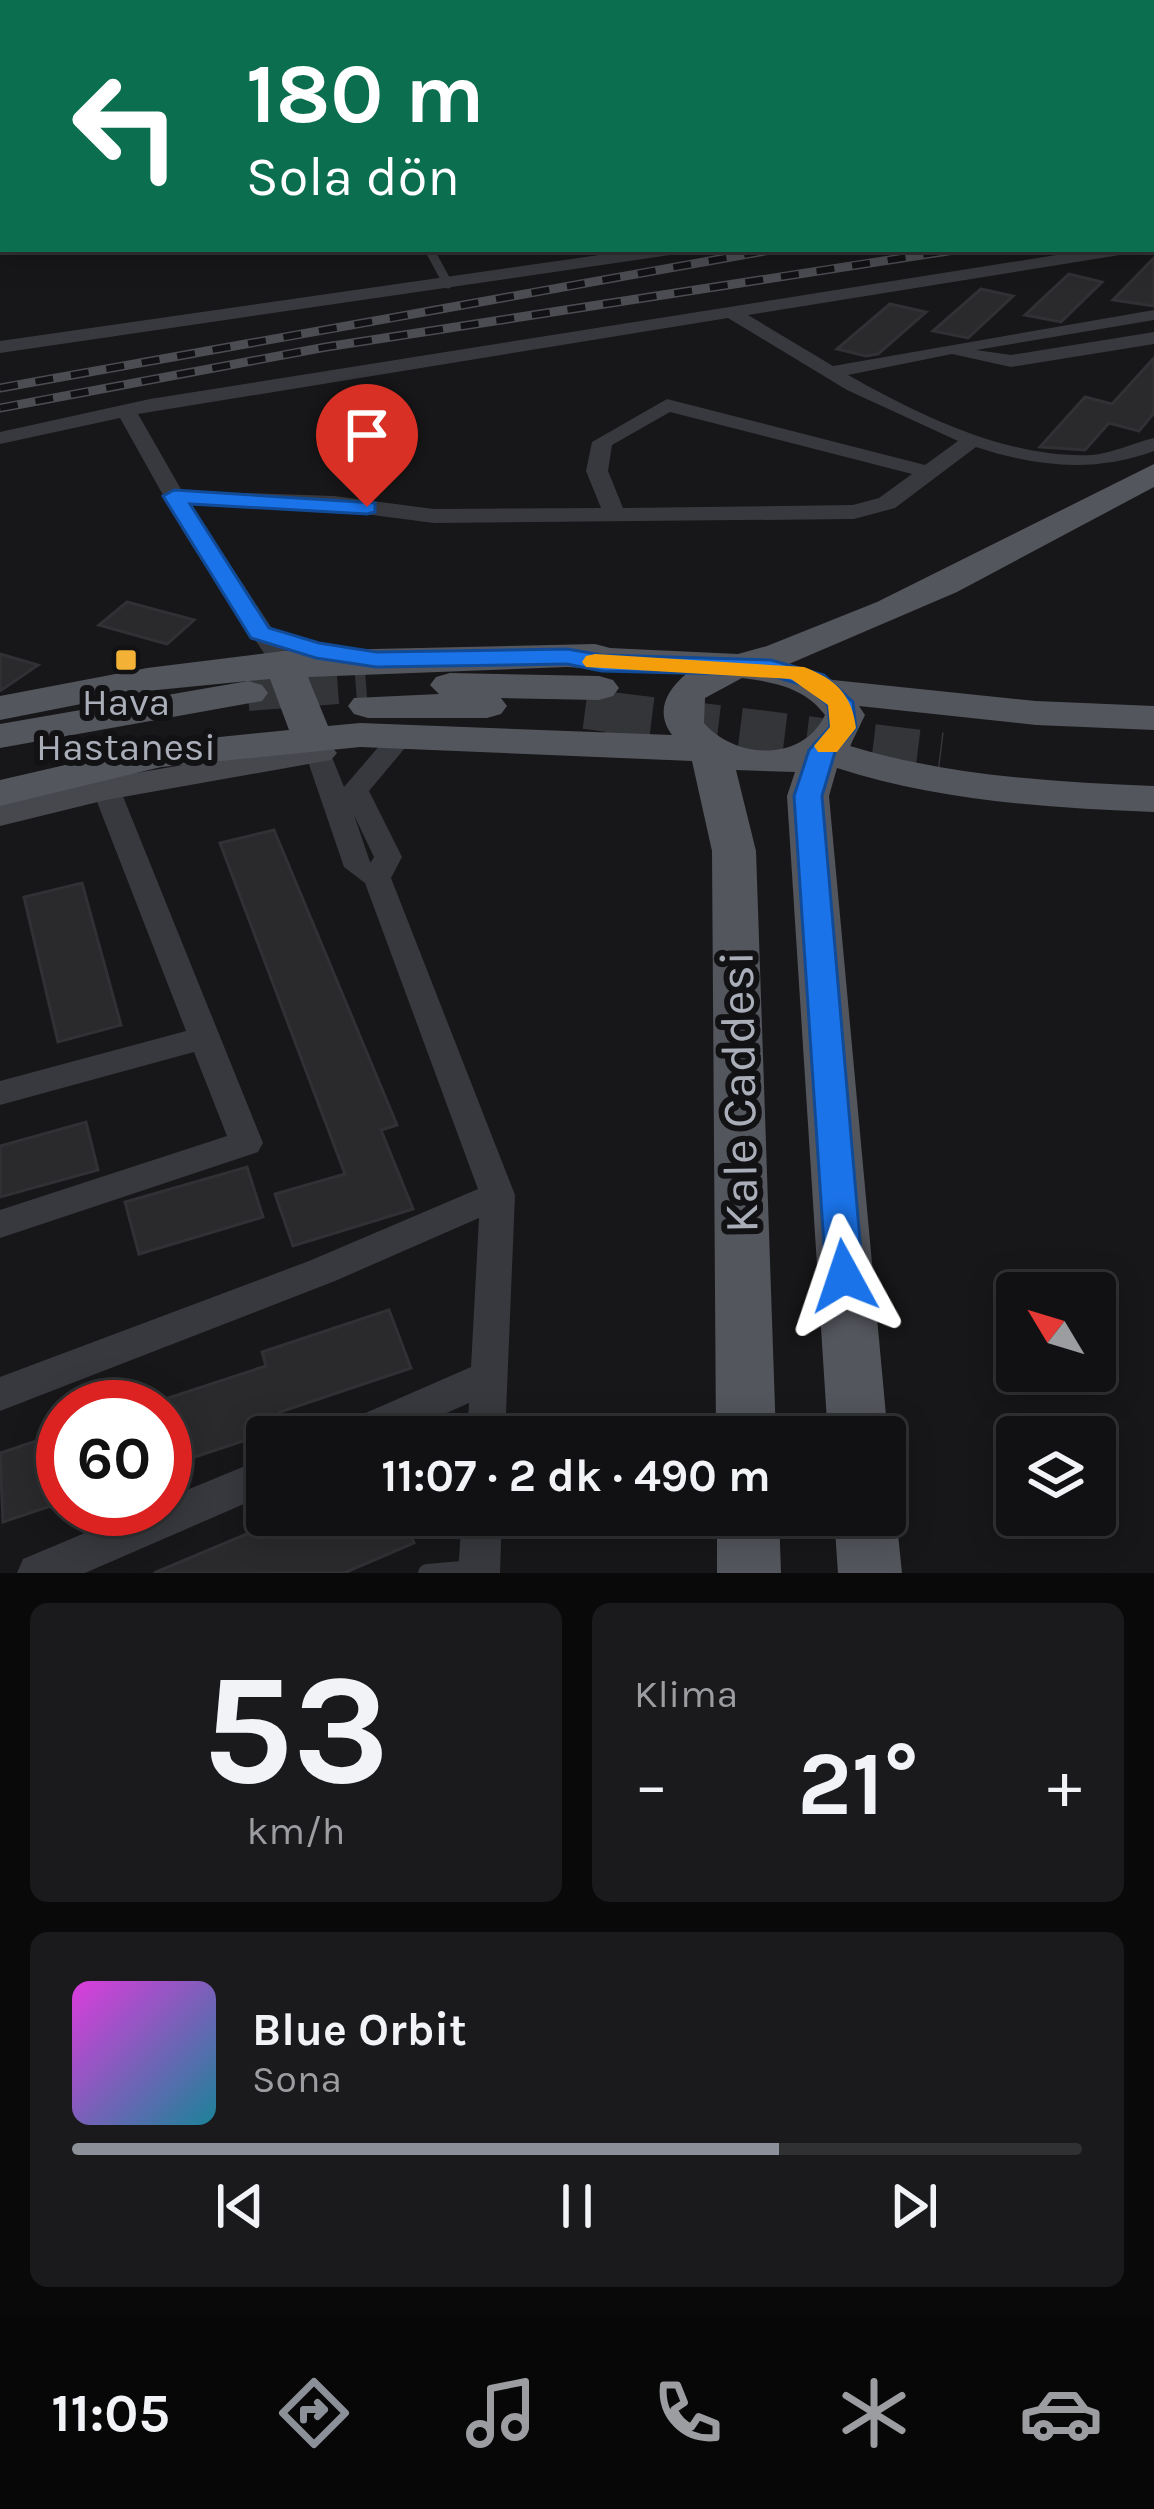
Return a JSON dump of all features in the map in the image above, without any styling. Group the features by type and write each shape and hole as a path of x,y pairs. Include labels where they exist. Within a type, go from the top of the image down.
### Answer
{"main road":[{"path":"710,749 692,737 682,722 681,706 702,680 873,621 1154,476"},
{"path":"828,689 865,645 922,617 1154,476"},
{"path":"0,793 160,755 316,747 403,736 591,692 740,646 873,621"},
{"path":"271,648 316,747"},
{"path":"0,708 162,676 271,648 370,683 591,692 746,667 795,672 1086,796 1154,799"},
{"path":"370,683 591,692 710,749 741,760 776,763 823,750 836,740 845,715 828,689"},
{"path":"0,736 251,705 0,766"},
{"path":"823,750 880,770 923,730 1036,712 1154,718"},
{"path":"923,730 1154,746"},
{"path":"923,730 1154,774"},
{"name":"Kale Caddesi","path":"710,749 734,851 746,1416"},
{"name":"Kale Caddesi","path":"823,750 808,796 856,1416"},
{"path":"748,1536 749,1573"},
{"path":"867,1536 870,1573"}],"street":[{"path":"0,347 657,252"},
{"path":"0,438 126,411 1107,252"},
{"path":"731,312 831,372 974,440 1083,461 1110,459 1154,444"},
{"path":"831,372 1154,315"},
{"path":"945,350 1010,361 1154,338"},
{"path":"616,517 597,471 602,442 667,405 928,472"},
{"path":"126,411 271,648"},
{"path":"174,496 334,503 434,516 854,512 887,503 974,440"},
{"path":"377,878 388,857 355,790 403,736"},
{"path":"0,814 316,747 358,867 377,878 498,1195 487,1416"},
{"path":"0,1224 246,1142 106,789"},
{"path":"0,1094 207,1037"},
{"path":"0,1394 322,1271 498,1195"},
{"path":"399,1416 489,1376"},
{"path":"38,1573 246,1484"},
{"path":"479,1571 481,1536"}],"lane":[{"path":"431,252 448,284"},
{"path":"427,1573 479,1571"}],"building":[{"path":"1154,258 1154,306 1113,300"},
{"path":"1069,274 1102,282 1061,322 1025,315"},
{"path":"981,289 1013,296 968,338 933,331"},
{"path":"890,304 926,312 878,354 837,349"},
{"path":"1154,358 1154,413 1139,431 1109,423 1085,450 1040,447 1085,397 1112,404"},
{"path":"127,602 194,620 167,644 99,625"},
{"path":"0,654 38,665 0,691"},
{"path":"274,830 397,1125 381,1130 413,1209 293,1246 275,1194 345,1174 220,843"},
{"path":"82,883 121,1025 58,1042 24,897"},
{"path":"86,1122 98,1170 0,1197 0,1146"},
{"path":"247,1167 263,1217 139,1254 125,1202"},
{"path":"389,1310 411,1368 280,1412 281,1416 246,1416 246,1440 192,1458 192,1390 266,1366 262,1352"},
{"path":"36,1441 36,1511 3,1522 0,1453"},
{"path":"246,1534 411,1536 414,1543 344,1573 154,1573"}],"tunnel":[{"path":"248,693 366,684"},
{"path":"585,711 624,716"},
{"path":"607,714 624,716"},
{"path":"624,716 941,755"},
{"path":"624,716 631,717"}],"railway":[{"path":"0,388 759,252"},
{"path":"0,408 326,347 942,252"}],"slow traffic":[{"path":"595,662 795,672 815,680 840,702 843,728 828,746"}],"place":[{"name":"Hava Hastanesi","path":"126,660"}],"route":[{"path":"367,507 174,496 260,633 316,650 376,659 567,656 602,663 771,668 815,680 840,702 843,728 823,750 808,796 844,1276"}]}
